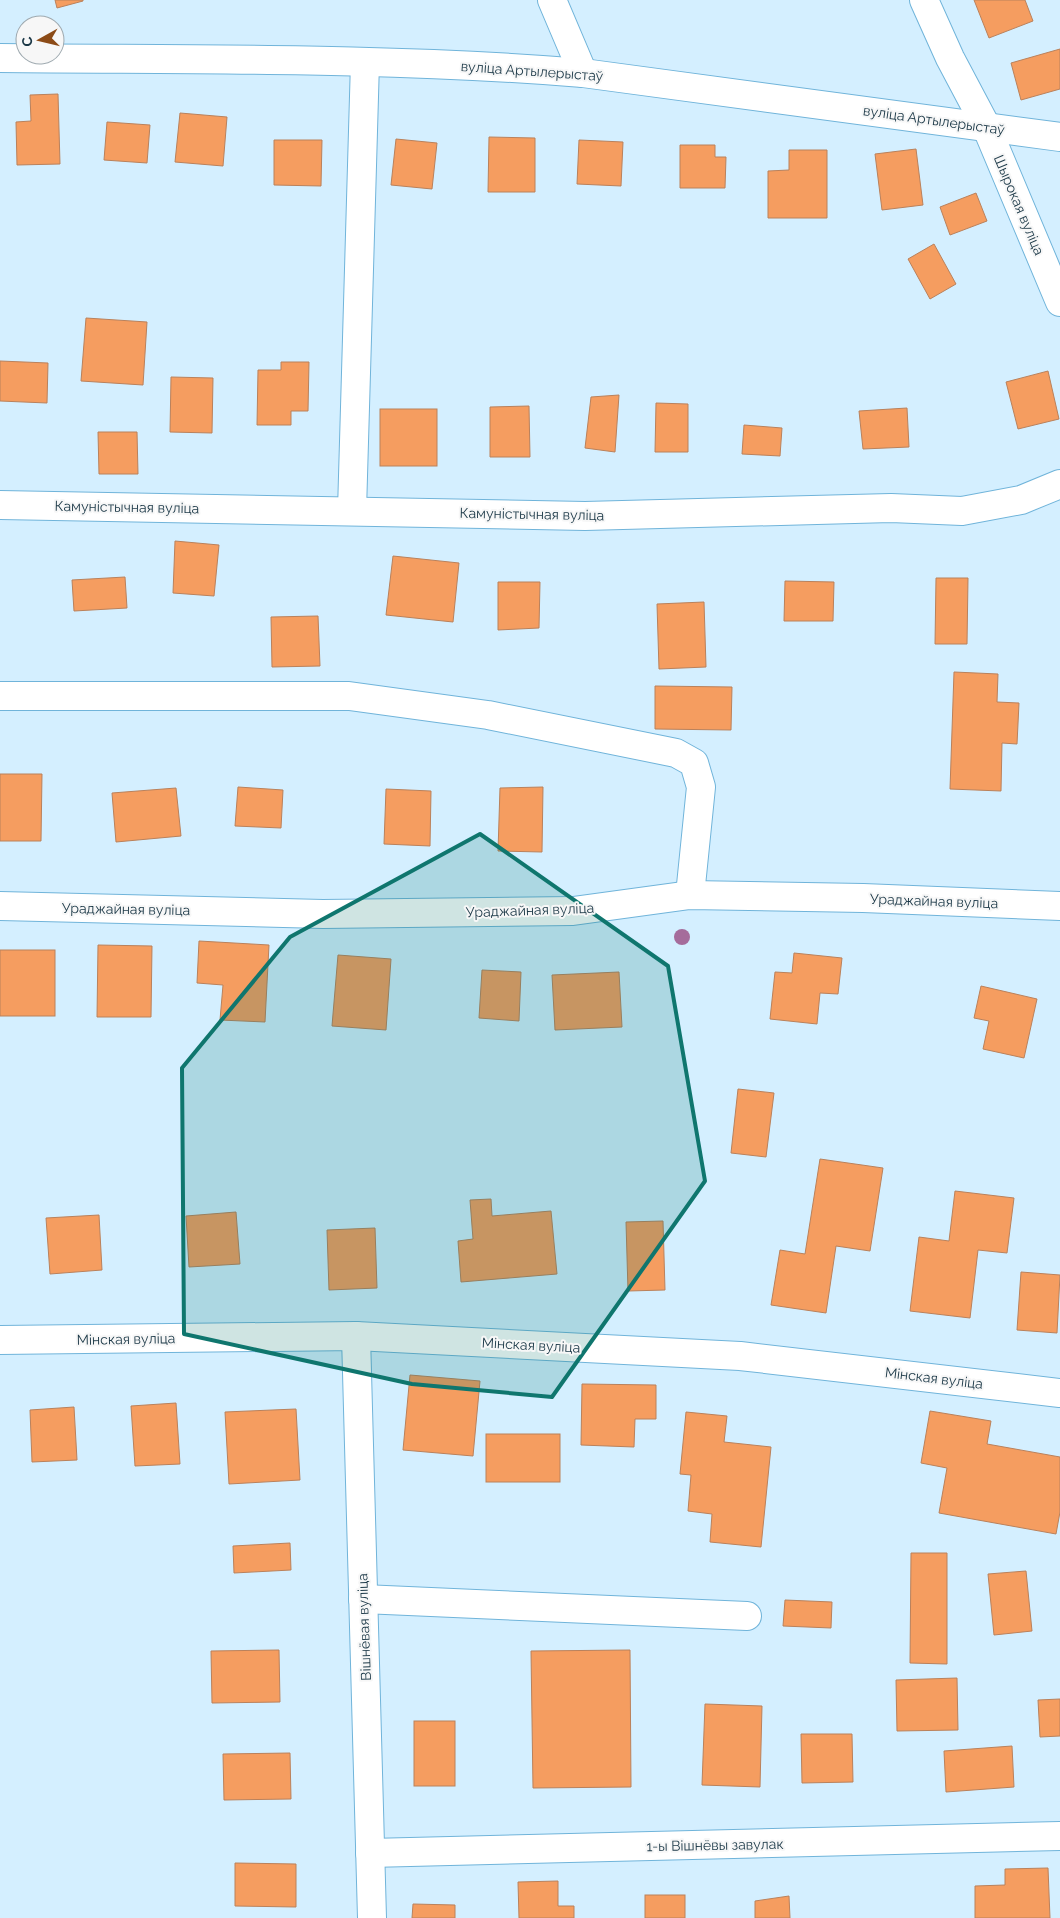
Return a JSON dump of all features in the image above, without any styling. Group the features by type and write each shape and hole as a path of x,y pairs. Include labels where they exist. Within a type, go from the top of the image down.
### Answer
{"street":[{"path":"552,0 583,73"},
{"name":"Шырокая вуліца","path":"924,0 950,58 986,126 1060,302"},
{"name":"вуліца Артылерыстаў","path":"0,58 365,62 507,67 583,73 1060,137"},
{"path":"352,512 365,62"},
{"name":"Камуністычная вуліца","path":"0,505 585,516 891,508 962,511 1021,500 1060,484"},
{"path":"0,696 349,696 488,715 676,753 694,763 701,786 690,895"},
{"name":"Ураджайная вуліца","path":"0,906 323,914 564,911 690,895 863,898 1060,906"},
{"name":"Мінская вуліца","path":"0,1340 356,1336 740,1356 1060,1393"},
{"name":"Вішнёвая вуліца","path":"356,1336 372,1918"},
{"path":"363,1599 747,1616"},
{"name":"1-ы Вішнёвы завулак","path":"370,1854 1060,1836"}],"highlighted area":[{"path":"480,834 668,966 705,1181 552,1397 412,1384 184,1334 182,1068 290,937"}],"building":[{"path":"55,0 83,0 83,1 57,8"},
{"path":"974,0 1025,0 1033,21 989,38"},
{"path":"1060,49 1060,89 1021,100 1011,63"},
{"path":"58,94 60,164 17,165 16,122 31,121 30,95"},
{"path":"180,113 227,117 223,166 175,162"},
{"path":"107,122 150,125 147,163 104,160"},
{"path":"489,137 535,138 535,192 488,192"},
{"path":"396,139 437,143 432,189 391,185"},
{"path":"274,140 322,140 321,186 274,185"},
{"path":"579,140 623,142 621,186 577,184"},
{"path":"680,145 715,145 715,157 726,157 725,188 680,188"},
{"path":"916,149 923,205 882,210 875,154"},
{"path":"789,150 827,150 827,218 768,218 768,171 789,170"},
{"path":"976,193 987,221 950,235 940,207"},
{"path":"934,244 956,284 930,299 908,259"},
{"path":"86,318 147,322 143,385 81,381"},
{"path":"0,361 48,363 47,403 0,401"},
{"path":"281,362 309,362 308,411 291,411 291,425 257,425 258,370 281,370"},
{"path":"1048,371 1059,419 1018,429 1006,382"},
{"path":"171,377 213,378 212,433 170,432"},
{"path":"619,395 615,452 585,448 591,397"},
{"path":"656,403 688,404 688,452 655,452"},
{"path":"529,406 530,457 490,457 490,407"},
{"path":"907,408 909,447 863,449 859,411"},
{"path":"380,409 437,409 437,466 380,466"},
{"path":"744,425 782,428 780,456 742,454"},
{"path":"98,432 137,432 138,474 99,474"},
{"path":"175,541 219,545 214,596 173,593"},
{"path":"393,556 459,563 453,622 386,615"},
{"path":"125,577 127,608 74,611 72,580"},
{"path":"936,578 968,578 967,644 935,644"},
{"path":"785,581 834,582 833,621 784,621"},
{"path":"498,582 540,582 539,628 498,630"},
{"path":"704,602 706,667 659,669 657,604"},
{"path":"318,616 320,666 272,667 271,617"},
{"path":"954,672 998,674 997,702 1019,703 1017,744 1002,743 1001,791 950,789"},
{"path":"655,686 732,687 731,730 655,729"},
{"path":"0,774 42,774 41,841 0,841"},
{"path":"238,787 283,790 281,828 235,826"},
{"path":"543,787 542,852 498,851 500,788"},
{"path":"176,788 181,836 116,842 112,793"},
{"path":"386,789 431,791 430,846 384,844"},
{"path":"199,941 269,945 265,1022 220,1020 223,985 197,983"},
{"path":"98,945 152,946 151,1017 97,1017"},
{"path":"0,950 55,950 55,1016 0,1016"},
{"path":"794,953 842,958 838,994 820,993 817,1024 770,1019 775,972 792,973"},
{"path":"338,955 391,959 386,1030 332,1026"},
{"path":"482,970 521,972 519,1021 479,1018"},
{"path":"619,972 622,1027 555,1030 552,975"},
{"path":"981,986 1037,999 1024,1058 983,1049 989,1021 974,1018"},
{"path":"738,1089 774,1093 766,1157 731,1153"},
{"path":"820,1159 883,1168 870,1251 836,1246 826,1313 771,1305 780,1250 805,1254"},
{"path":"955,1191 1014,1198 1007,1253 978,1250 970,1318 910,1311 919,1237 949,1241"},
{"path":"491,1199 492,1216 551,1211 557,1274 461,1282 458,1241 473,1239 470,1200"},
{"path":"236,1212 240,1264 189,1267 186,1216"},
{"path":"99,1215 102,1270 50,1274 46,1218"},
{"path":"663,1221 665,1290 628,1291 626,1222"},
{"path":"375,1228 377,1288 329,1290 327,1230"},
{"path":"1021,1272 1060,1275 1057,1333 1017,1330"},
{"path":"410,1375 480,1381 473,1456 403,1450"},
{"path":"582,1384 656,1385 656,1419 635,1419 634,1447 581,1445"},
{"path":"176,1403 180,1464 135,1466 131,1406"},
{"path":"74,1407 77,1460 32,1462 30,1410"},
{"path":"296,1409 300,1480 229,1484 225,1412"},
{"path":"930,1411 991,1421 987,1444 1060,1457 1060,1512 1056,1534 939,1513 947,1468 921,1463"},
{"path":"686,1412 727,1416 724,1442 771,1447 761,1547 710,1542 712,1514 688,1511 691,1475 680,1474"},
{"path":"486,1434 560,1434 560,1482 486,1482"},
{"path":"290,1543 291,1570 234,1573 233,1546"},
{"path":"911,1553 947,1553 947,1664 910,1663"},
{"path":"1026,1571 1032,1631 994,1635 988,1574"},
{"path":"785,1600 832,1602 831,1628 783,1626"},
{"path":"279,1650 280,1702 212,1703 211,1651"},
{"path":"630,1650 631,1787 533,1788 531,1651"},
{"path":"957,1678 958,1730 897,1731 896,1680"},
{"path":"1060,1699 1060,1736 1040,1737 1038,1700"},
{"path":"705,1704 762,1706 760,1787 702,1785"},
{"path":"414,1721 455,1721 455,1786 414,1786"},
{"path":"801,1734 852,1734 853,1782 802,1783"},
{"path":"1012,1746 1014,1787 946,1792 944,1751"},
{"path":"290,1753 291,1799 224,1800 223,1754"},
{"path":"235,1863 296,1864 296,1907 235,1906"},
{"path":"1048,1868 1050,1918 975,1918 975,1886 1005,1885 1005,1869"},
{"path":"558,1881 558,1906 574,1906 574,1918 519,1918 518,1882"},
{"path":"645,1895 685,1895 685,1918 645,1918"},
{"path":"789,1896 790,1918 755,1918 755,1901"},
{"path":"413,1904 455,1905 455,1918 412,1918"}]}
